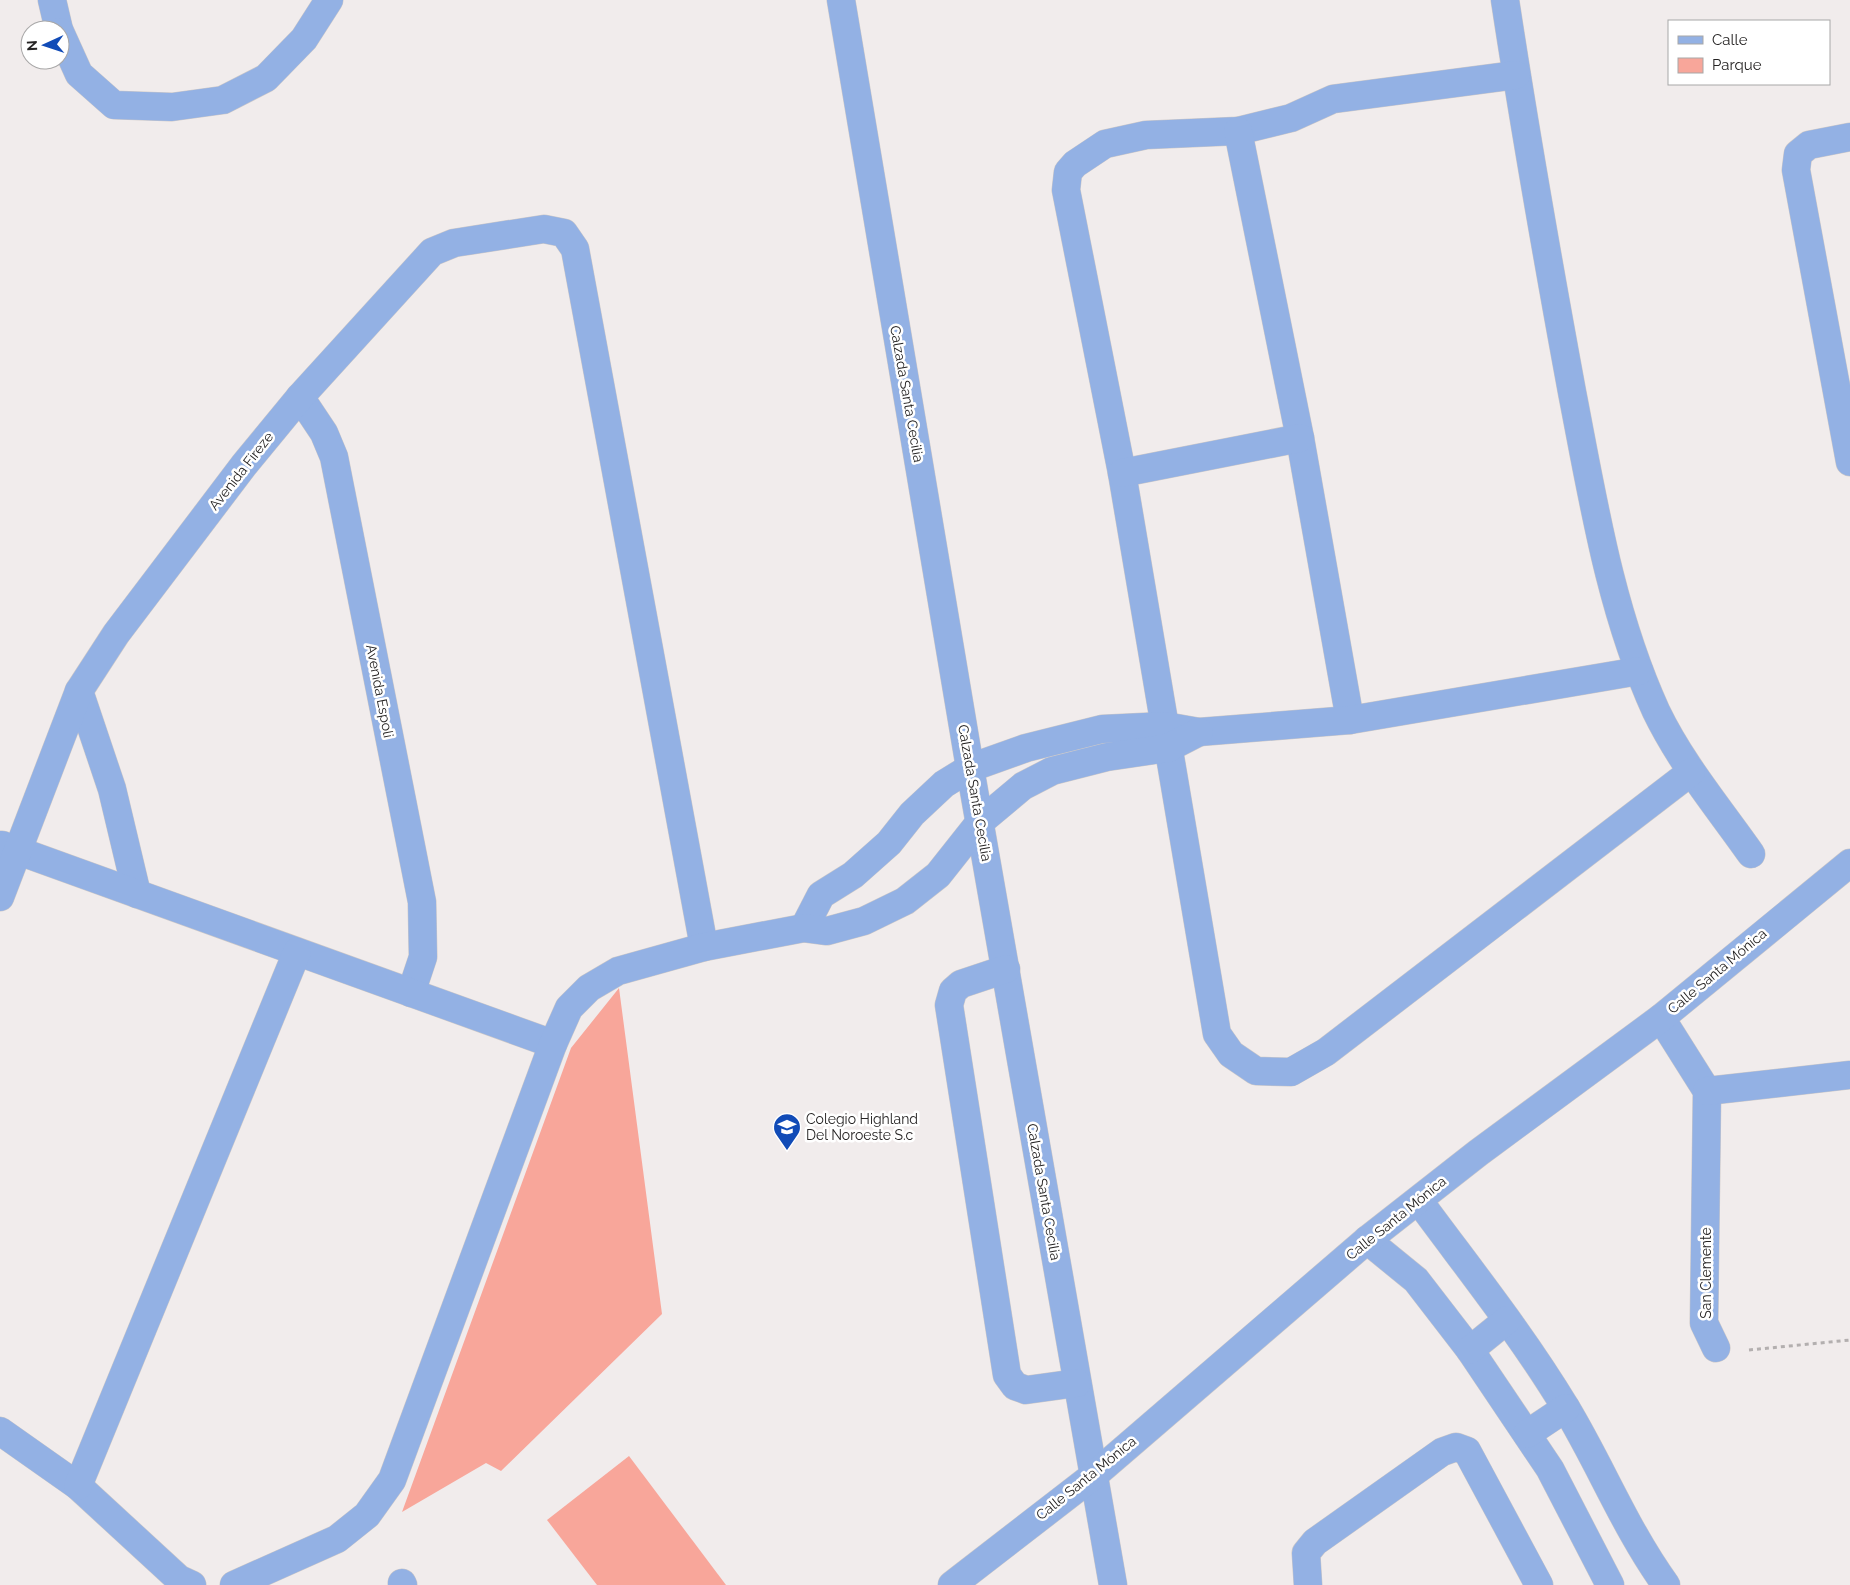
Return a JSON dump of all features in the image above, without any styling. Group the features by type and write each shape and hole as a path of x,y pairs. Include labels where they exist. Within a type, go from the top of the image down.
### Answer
{"street":[{"path":"52,0 57,20"},
{"path":"70,54 79,74 114,105 172,107 223,100 266,78 304,39 329,0"},
{"name":"Calzada Santa Cecilia","path":"841,0 970,768 1113,1585"},
{"path":"1505,0 1546,252 1602,549 1639,670 1657,712 1690,772 1751,854"},
{"path":"1516,75 1333,99 1291,118 1238,131 1146,134 1105,144 1075,164 1068,172 1066,190 1122,473 1217,1034 1231,1054 1256,1071 1291,1072 1326,1052 1690,772"},
{"path":"1238,131 1300,438 1350,720"},
{"path":"1850,137 1809,145 1798,154 1796,170 1850,462"},
{"name":"Avenida Fireze","path":"0,897 9,847 79,691 116,634 244,465 300,397 432,252 454,243 544,229 564,233 575,249 704,947"},
{"name":"Avenida Espoli","path":"300,397 324,433 334,457 422,902 423,957 411,993"},
{"path":"1122,473 1300,438"},
{"path":"234,1585 337,1539 367,1515 392,1480 553,1044 569,1008 589,988 618,972 704,947 804,928 827,931 864,922 905,901 938,875 980,822 1023,786 1052,771 1107,757 1167,737 1199,732 1350,720 1639,670"},
{"path":"79,691 112,789 137,894"},
{"path":"804,928 821,895 853,876 889,843 929,796 970,768 1026,748 1102,729 1167,737"},
{"path":"9,847 553,1044"},
{"name":"Calle Santa Mónica","path":"952,1585 1093,1476 1367,1240 1419,1201 1478,1152 1661,1018 1850,863"},
{"path":"78,1486 298,952"},
{"path":"1006,969 961,984 953,992 949,1005 1007,1375 1015,1386 1026,1390 1077,1383"},
{"path":"1661,1018 1707,1091 1850,1075"},
{"name":"San Clemente","path":"1707,1091 1704,1323 1716,1348"},
{"path":"1419,1201 1507,1320 1566,1408 1647,1559 1666,1585"},
{"path":"1367,1240 1416,1280 1470,1350 1550,1469 1610,1585"},
{"path":"1470,1350 1507,1320"},
{"path":"1527,1434 1566,1408"},
{"path":"0,1431 78,1486 180,1579 192,1585"},
{"path":"1308,1585 1306,1553 1315,1542 1442,1452 1456,1447 1467,1451 1539,1585"}],"path":[{"path":"1716,1348 1745,1351 1850,1340"}],"green space":[{"path":"619,988 662,1314 501,1471 486,1463 402,1512 571,1048"},
{"path":"629,1456 726,1585 597,1585 547,1520"}],"place":[{"name":"Colegio Highland Del Noroeste S.c","path":"787,1151"}]}
